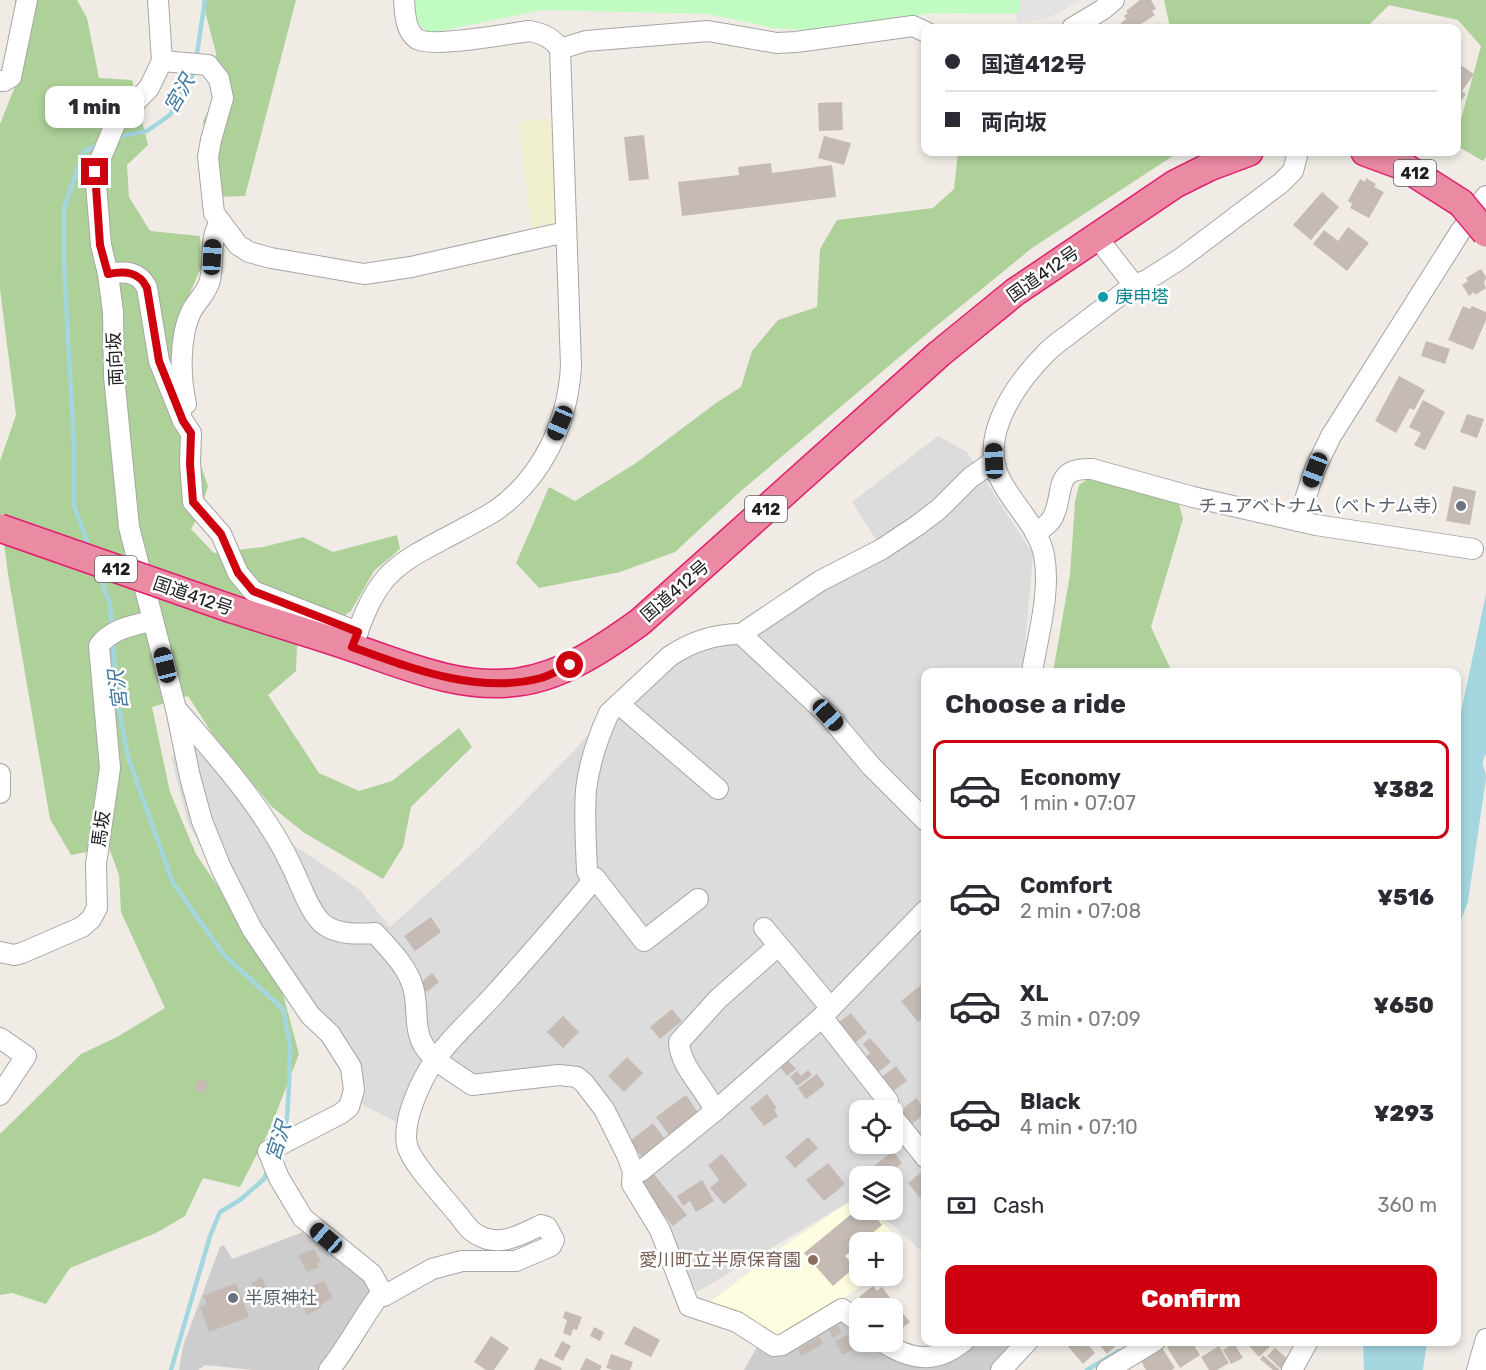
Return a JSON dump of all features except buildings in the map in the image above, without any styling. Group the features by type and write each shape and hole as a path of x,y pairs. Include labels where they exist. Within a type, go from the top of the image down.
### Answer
{"highway":[{"name":"国道412号","path":"0,528 232,609 355,640 432,674 461,680 504,683 542,677 597,652 640,622 948,347 1015,292 1175,184 1209,167 1238,156"},
{"name":"412","path":"1376,156 1403,166 1474,200 1486,233"}],"street":[{"path":"0,81 11,77 27,0"},
{"path":"158,0 169,62 208,65 219,78 223,98 208,157 214,213 238,245 249,252 364,274 411,267 566,232"},
{"path":"220,221 213,236 210,279 206,291 189,315 183,346 181,382 191,433 190,464 193,502 221,534 238,573 253,591 355,640 369,602 388,576 414,556 483,518 502,504 537,470 550,446 566,404 570,385 560,49 556,43 540,32 529,31 443,42 427,42 417,39 406,22 404,0"},
{"path":"1079,24 1114,0"},
{"path":"560,49 586,41 708,31 777,43 913,26 921,30"},
{"name":"両向坂","path":"169,62 116,122 95,172 100,245 108,274 113,312 114,376 126,511 176,709 190,777 202,820 221,868 252,929 310,1015 330,1034 351,1067 354,1090 349,1107 340,1114 268,1151 279,1178 303,1218 372,1274 382,1292"},
{"path":"1033,668 1046,573 1043,551 1035,533 1007,491 994,461 995,438 1002,417 1032,368 1049,350 1134,285 1147,280 1180,259 1281,183 1293,171 1297,156"},
{"path":"1298,521 1312,478 1331,436 1454,241 1474,200"},
{"path":"1096,236 1134,285"},
{"path":"108,274 127,272 137,275 144,281 159,361 183,421 191,433"},
{"path":"698,899 644,941 587,871 586,790 595,748 609,713 679,649 706,638 741,634 820,580 882,549 918,525 939,509 970,478 994,461"},
{"path":"1035,533 1050,522 1054,515 1060,483 1070,472 1092,469 1298,521 1422,543 1473,549"},
{"name":"馬坂","path":"0,952 14,955 22,953 82,927 91,919 97,908 96,864 110,768 99,646 104,639 126,627 152,621"},
{"path":"741,634 828,715 871,766 921,816"},
{"path":"619,704 718,789"},
{"path":"176,709 256,807 292,867 317,918 325,926 337,932 375,933 406,969 415,997 420,1037 425,1048 472,1084 559,1075 577,1077 584,1083 604,1109 633,1171 632,1184 660,1230 689,1306 737,1322 774,1346 782,1345 842,1309 849,1314"},
{"path":"0,774 0,793"},
{"path":"328,1370 343,1353 372,1304 382,1292 384,1296 432,1269 447,1264 462,1261 516,1261 551,1246 554,1240 547,1227 541,1225 501,1242 487,1239 473,1232 420,1169 407,1145 408,1119 421,1083 436,1058 537,948 595,878"},
{"path":"633,1171 641,1172 715,1111 826,1012 921,915"},
{"path":"764,928 887,1100"},
{"path":"715,1111 710,1099 680,1054 679,1042 718,999 778,946"},
{"path":"0,1038 26,1056 0,1095"},
{"path":"903,1130 921,1152"},
{"path":"1477,1370 1486,1339"},
{"path":"898,1352 920,1358 943,1355 956,1346"},
{"path":"1001,1370 1023,1346"},
{"path":"1107,1370 1147,1346"},
{"path":"1292,1370 1305,1346"}],"shaded area":[{"path":"1020,0 1081,0 1048,18 1017,23 1016,14 1021,9"},
{"path":"938,436 967,452 1033,554 1023,668 921,668 921,1250 903,1235 903,1232 886,1220 903,1220 903,1166 849,1166 849,1202 697,1292 636,1181 585,1076 469,1081 442,1058 404,1126 357,1102 324,1039 249,935 188,823 171,757 199,743 263,824 360,890 390,927 478,848 570,755 651,665 740,634 882,549 852,502"},
{"name":"愛川町立半原保育園","path":"849,1202 849,1220 881,1220 891,1232 849,1232 849,1286 860,1286 840,1301 776,1339 706,1305 787,1244"},
{"path":"311,1229 371,1284 372,1294 321,1370 253,1370 205,1365 198,1370 179,1370 183,1346 220,1247 224,1245 232,1259"},
{"path":"840,1317 849,1320 849,1352 877,1352 895,1359 945,1346 1010,1347 991,1370 744,1370 758,1345 775,1356"}],"green space":[{"path":"15,0 77,0 87,18 99,78 132,80 148,145 127,165 129,197 150,231 200,236 201,268 184,306 170,377 208,486 199,515 191,529 214,553 263,547 303,537 333,552 397,535 400,549 374,571 351,611 297,646 296,671 268,695 319,773 359,791 392,781 459,728 472,747 411,807 403,847 383,879 303,832 271,806 212,733 188,696 152,707 170,792 196,854 278,975 299,1054 270,1129 240,1187 203,1178 185,1216 156,1233 70,1268 46,1304 12,1293 0,1295 0,1134 81,1054 117,1037 165,1008 121,912 119,875 109,848 71,855 50,819 8,574 0,512 0,461 16,415 0,289 0,124 16,84"},
{"path":"202,0 296,0 245,196 215,197 203,121 214,99 216,53"},
{"path":"415,0 1020,0 1021,9 1016,14 934,13 804,30 773,28 710,14 542,10 430,33 419,23"},
{"path":"1164,0 1486,0 1486,157 1483,161 1461,148 1461,119 1481,46 1458,20 1389,5 1370,24 1169,24"},
{"path":"553,118 558,225 532,233 520,122"},
{"path":"958,156 1173,156 1032,248 741,491 675,552 620,572 539,588 516,563 549,487 575,501 636,463 741,387 752,351 778,320 817,307 820,249 837,220 933,208 954,189"},
{"path":"1089,478 1178,500 1183,519 1151,627 1170,668 1054,668 1070,575 1075,502 1079,485"}],"water":[{"path":"1486,594 1486,754 1483,764 1486,778 1468,902 1461,920 1461,712"},
{"path":"1363,1346 1426,1346 1423,1370 1364,1370"}],"waterway":[{"name":"宮沢","path":"196,60 205,0"},
{"name":"宮沢","path":"115,139 147,131 170,115 192,76 194,68"},
{"name":"宮沢","path":"90,549 74,506 74,445 64,266 64,208 84,151 99,145"},
{"name":"宮沢","path":"99,574 110,604 112,627"},
{"name":"宮沢","path":"113,641 117,698 128,757 173,883 224,955 283,1009 290,1045 287,1118 281,1138"},
{"name":"宮沢","path":"171,1370 210,1236 220,1212 240,1200 264,1179 269,1168"},
{"path":"1087,1370 1119,1351"}],"place":[{"name":"庚申塔","path":"1103,297"},
{"name":"チュアベトナム（ベトナム寺）","path":"1461,506"},
{"name":"愛川町立半原保育園","path":"813,1260"},
{"name":"半原神社","path":"233,1298"}],"route":[{"path":"95,172 100,245 108,274 127,272 137,275 144,281 159,361 183,421 191,433 190,464 193,502 221,534 238,573 253,591 358,632 352,647 432,674 461,680 504,683 542,677 570,665"}]}
